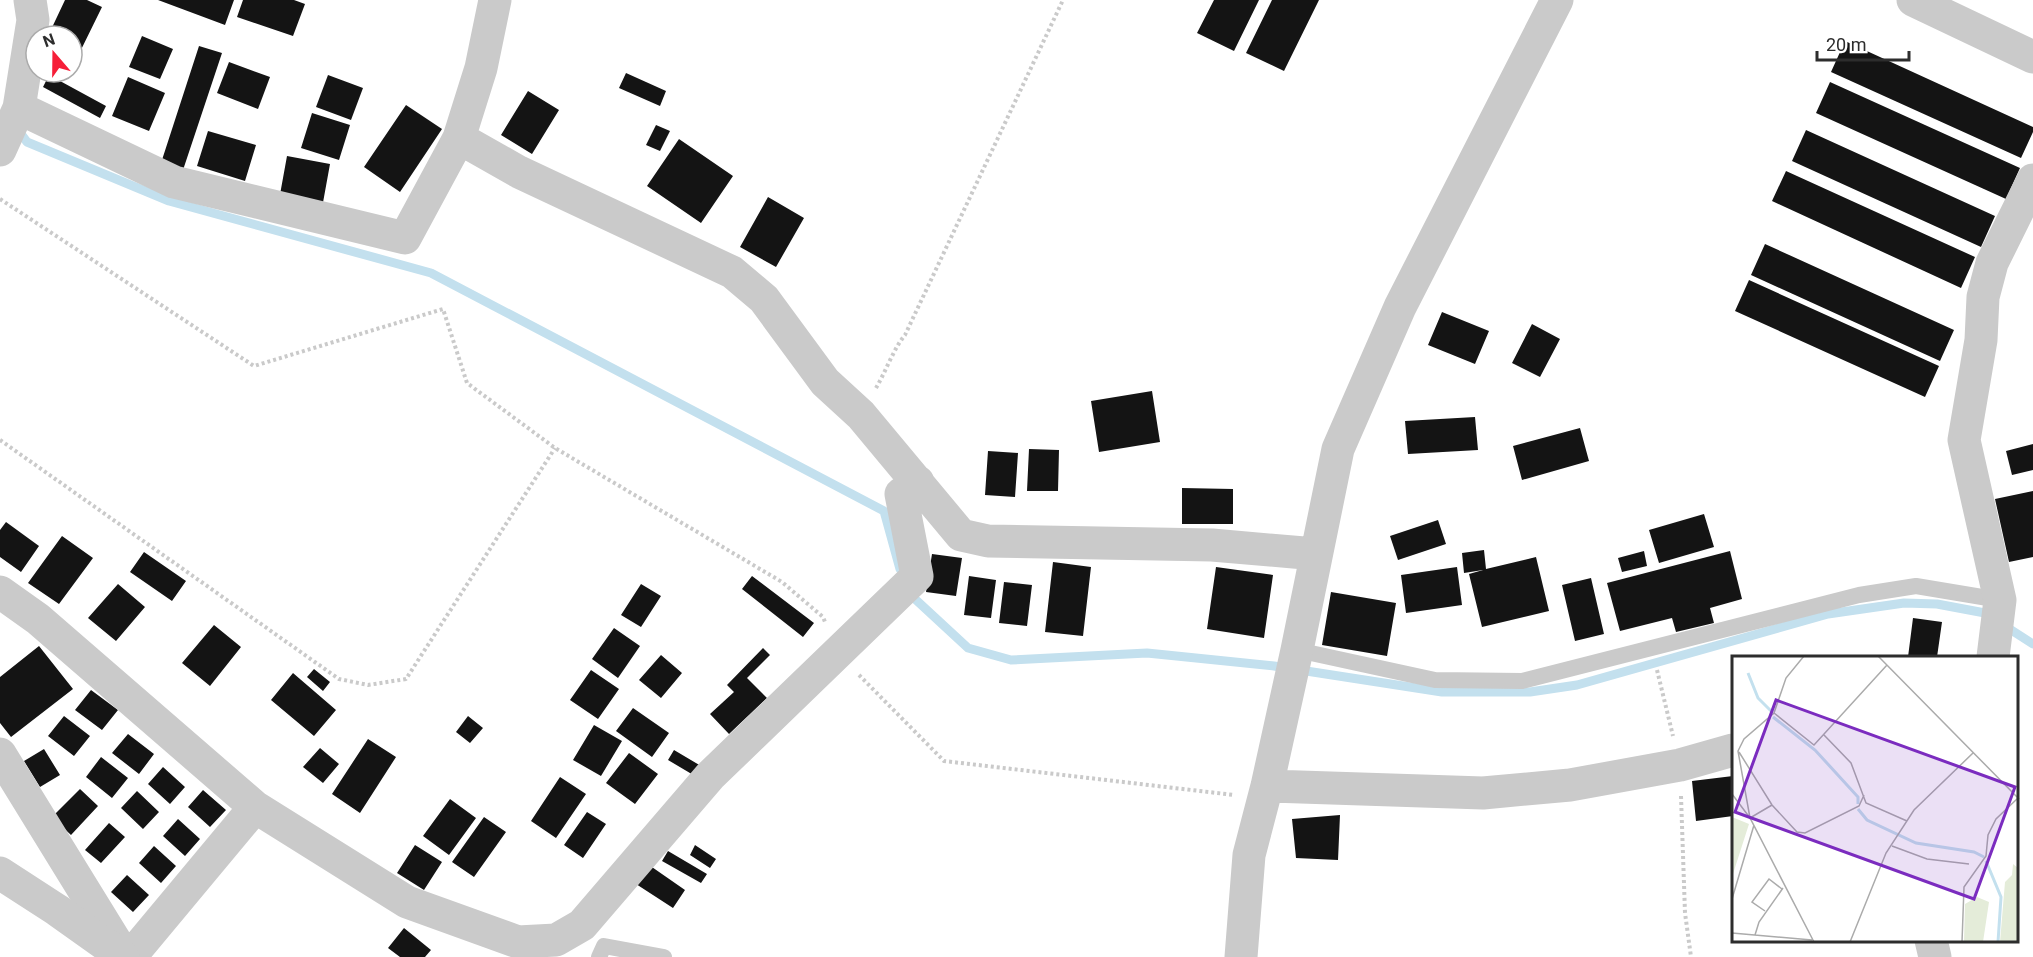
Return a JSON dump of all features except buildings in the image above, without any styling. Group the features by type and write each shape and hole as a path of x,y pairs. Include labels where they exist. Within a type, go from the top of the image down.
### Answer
{"street":[{"path":"0,150 19,108 33,20 30,0"},
{"path":"19,108 174,182 405,238 459,138 481,68 495,0"},
{"path":"1241,957 1249,855 1266,792 1338,449 1400,307 1557,0"},
{"path":"1913,0 2033,57"},
{"path":"459,138 519,172 732,272 764,299 825,382 861,415 961,535 988,541 1212,545 1316,554"},
{"path":"1993,656 2000,600 1964,440 1981,340 1983,297 1992,263 2033,180"},
{"path":"0,592 38,619 255,807 407,902 518,942 556,940 582,925 710,776 917,576 901,494 918,482"},
{"path":"1266,792 1483,793 1570,785 1680,765 1732,750"},
{"path":"0,754 126,957"},
{"path":"126,957 255,807"},
{"path":"0,873 126,957"},
{"path":"1931,942 1935,957"}],"lane":[{"path":"1297,650 1435,680 1522,681 1859,595 1916,586 2000,600"},
{"path":"572,930 601,952 664,957"}],"path":[{"path":"861,415 891,362 897,344 905,335 1063,0"},
{"path":"0,199 254,366 443,309 467,383 555,448 782,582 823,616 837,654 944,761 1266,792"},
{"path":"0,440 339,679 368,685 406,679 555,448"},
{"path":"1652,647 1680,765 1685,913 1691,957"}],"waterway":[{"path":"18,130 27,142 169,201 431,273 884,511 900,569"},
{"path":"910,589 915,599 968,648 1011,660 1147,653 1274,666 1442,692 1530,692 1577,685 1828,614 1904,603 1937,604 1985,613 1990,617"},
{"path":"2005,626 2033,644"}]}
